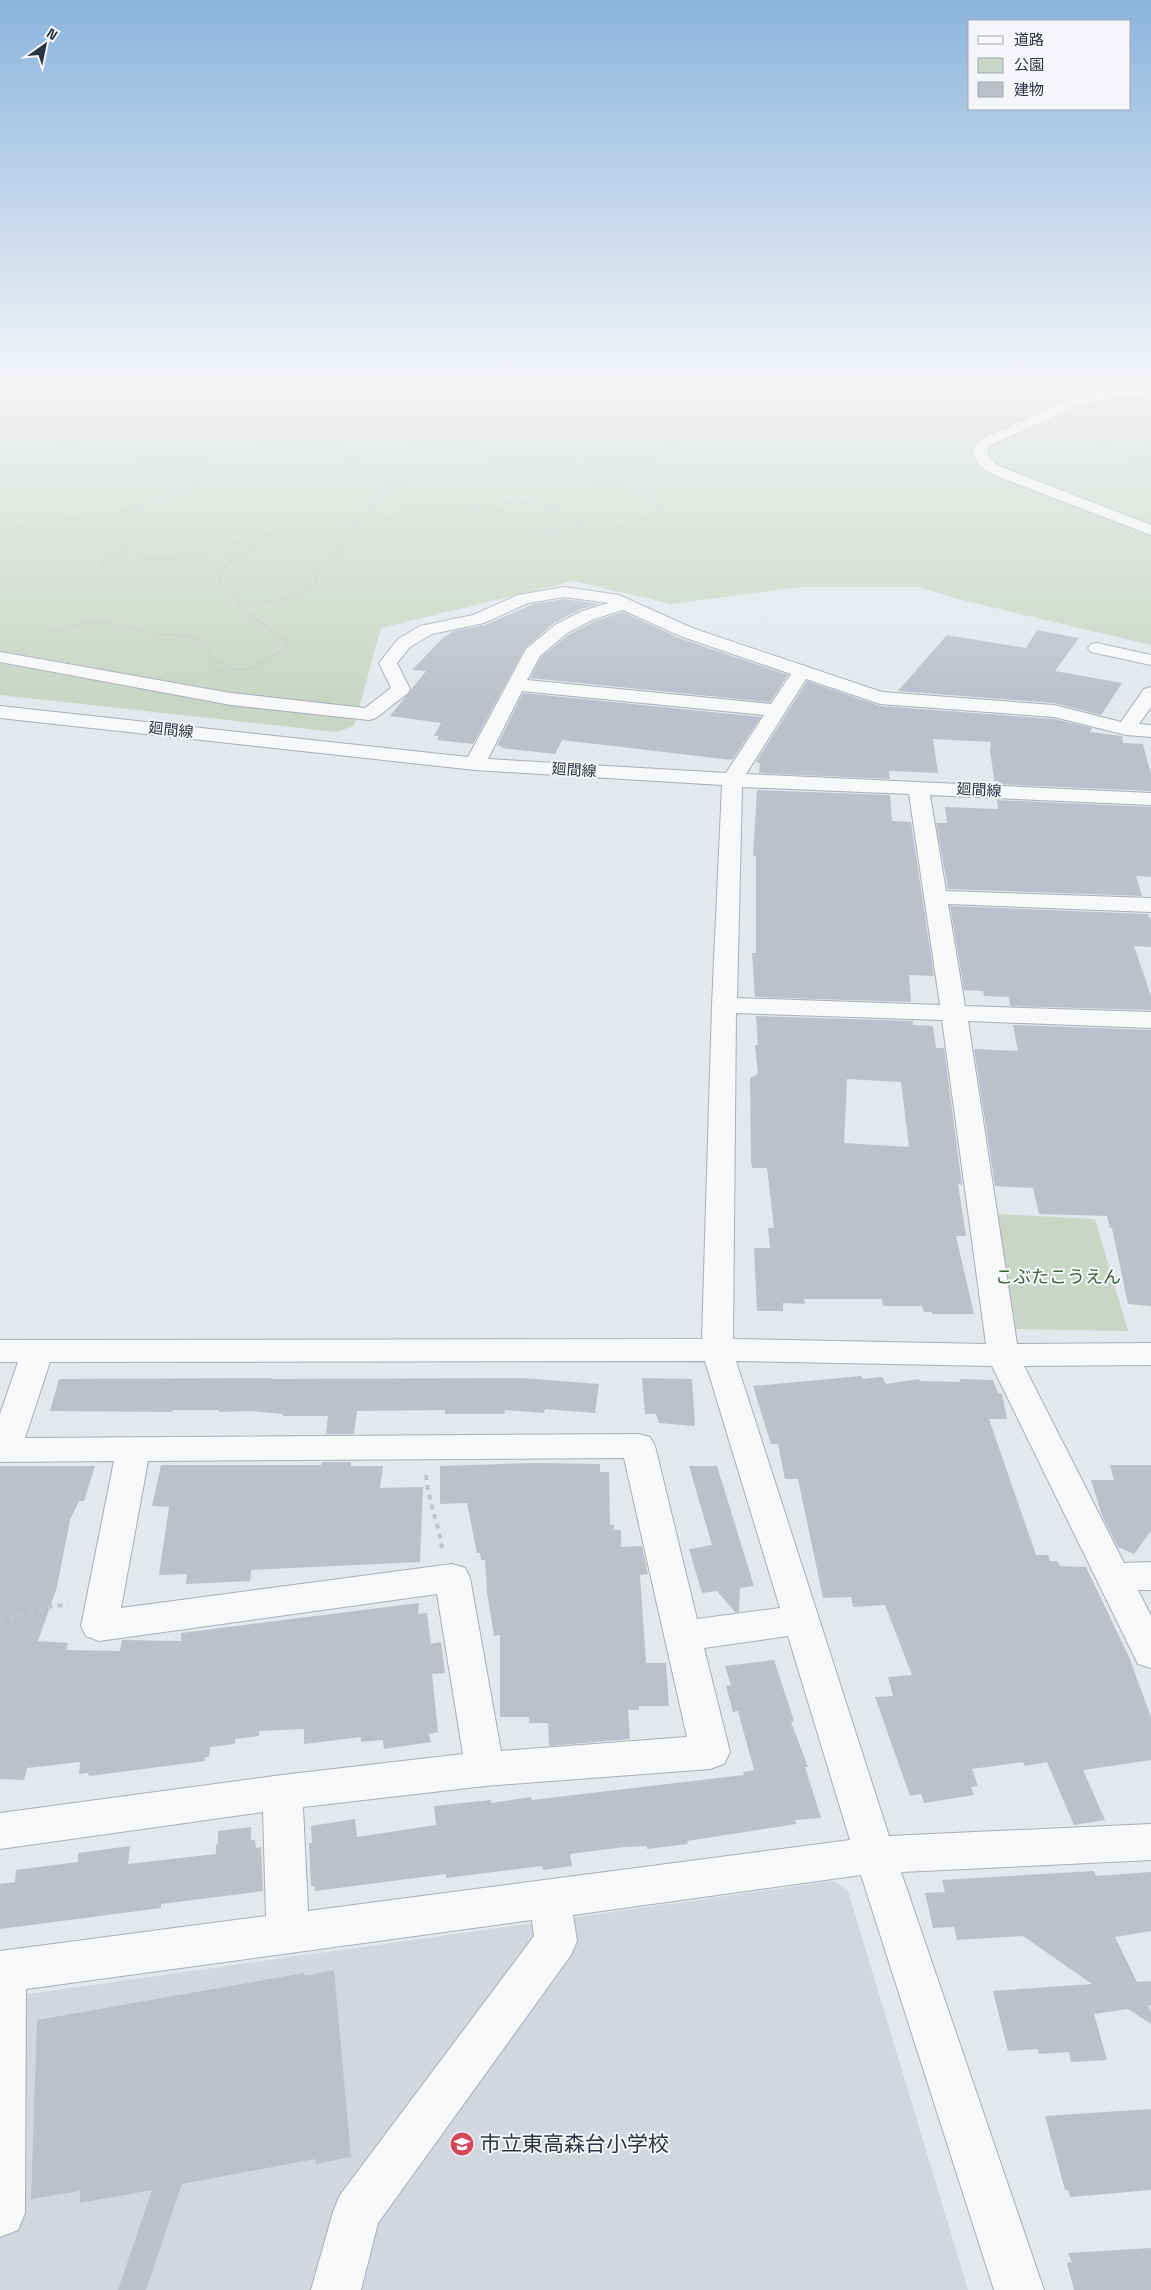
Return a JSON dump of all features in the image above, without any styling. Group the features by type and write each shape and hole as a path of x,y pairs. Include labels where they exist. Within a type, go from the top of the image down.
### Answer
{"street":[{"path":"1032,485 1151,530"},
{"path":"0,657 231,700 369,714 402,689 388,663 404,644 426,630 478,619 524,599 564,592 613,599 686,632 880,698 1054,711 1126,729 1151,731"},
{"path":"475,764 532,653 561,630 588,615 623,605"},
{"path":"1097,648 1151,660"},
{"path":"802,672 732,780 724,1005 717,1350 875,1855 1019,2290"},
{"path":"517,685 776,710"},
{"path":"1126,729 1151,694"},
{"name":"廻間線","path":"0,712 475,764 732,780 1151,798"},
{"path":"918,788 954,1013 1002,1355 1151,1653"},
{"path":"935,897 1151,905"},
{"path":"724,1005 1151,1020"},
{"path":"0,1351 717,1350 1002,1355 1151,1354"},
{"path":"0,1831 282,1792 485,1769 710,1752 638,1446 2,1450 38,1351"},
{"path":"133,1450 99,1626 452,1578 485,1769"},
{"path":"1114,1577 1151,1576"},
{"path":"683,1636 801,1620"},
{"path":"282,1792 288,1934"},
{"path":"1,2213 2,1972 875,1855 1151,1842"},
{"path":"336,2290 357,2212 556,1941 550,1898"}],"path":[{"path":"0,532 18,526 141,508 175,495 193,485"},
{"path":"391,485 395,488"},
{"path":"347,526 363,515 373,511 368,504 400,485"},
{"path":"503,503 518,501 536,503 578,516 584,523 573,528 538,530 574,540 594,537 662,511 663,506 644,491 615,485"},
{"path":"347,526 392,518 400,510 409,508 429,509 480,505 508,514 530,517 548,513 555,509"},
{"path":"52,632 78,623 103,621 153,634 192,637 203,642 211,654 227,669 244,671 262,664 288,645 285,639 253,617 239,604 232,592 218,584 223,568 232,559 275,539 274,535 270,534 184,557 122,562 105,567 100,565 148,535 150,526 141,508"},
{"path":"239,604 285,600 316,584 318,572 353,537 347,526"},
{"path":"426,1447 426,1492 442,1539 443,1580"},
{"path":"0,1622 52,1606 103,1604"}],"shaded area":[{"name":"市立東高森台小学校","path":"833,1881 848,1891 968,2290 0,2290 0,1998"}],"green space":[{"path":"0,485 1151,485 1151,645 966,601 918,587 801,587 671,604 574,581 381,628 354,726 336,732 0,695"},
{"name":"こぶたこうえん","path":"995,1214 1095,1219 1128,1331 1015,1329"}],"building":[{"path":"564,599 600,604 581,609 554,623 525,648 473,744 437,740 439,736 434,736 441,723 390,716 426,671 412,670 443,638 454,631 485,625 533,604"},
{"path":"623,612 675,636 673,636 788,675 770,702 530,678 541,657 568,635 595,621"},
{"path":"1037,630 1079,638 1055,671 1122,683 1101,715 1054,703 898,691 947,635 1026,648"},
{"path":"807,681 880,706 1054,719 1092,728 1090,732 1122,736 1123,743 1143,744 1151,774 1151,791 995,784 990,751 991,742 933,739 938,773 889,771 890,779 759,773 760,763 756,762"},
{"path":"523,693 761,717 732,760 562,740 555,754 501,748 502,746 497,746"},
{"path":"757,790 890,795 892,821 911,822 934,976 909,975 911,1002 755,997 752,953 756,953 756,856 753,856"},
{"path":"997,800 1151,807 1151,877 1136,876 1142,896 948,889 936,823 947,823 945,807 998,809"},
{"path":"950,906 1148,914 1151,921 1151,947 1134,946 1151,996 1151,1010 1010,1006 1009,997 984,996 983,991 964,990"},
{"path":"756,1016 913,1021 913,1025 933,1026 936,1048 944,1048 962,1185 958,1184 966,1236 956,1236 974,1314 932,1314 932,1312 924,1312 922,1306 883,1306 882,1299 804,1299 805,1304 783,1303 783,1311 757,1311 754,1248 770,1248 768,1228 774,1228 767,1168 752,1168 751,1161 750,1078 758,1074 755,1045 758,1045","holes":["847,1079 901,1082 909,1147 844,1143"]},
{"path":"1013,1025 1151,1030 1151,1306 1128,1304 1112,1228 1110,1228 1107,1216 1039,1214 1033,1188 995,1186 974,1049 1018,1051"},
{"path":"861,1376 863,1379 882,1377 886,1384 919,1379 920,1381 960,1382 960,1379 993,1380 998,1393 1002,1394 1007,1419 989,1419 1036,1555 1048,1555 1050,1561 1057,1561 1060,1566 1086,1567 1129,1657 1151,1717 1151,1760 1083,1770 1105,1820 1074,1825 1047,1762 1025,1766 1023,1762 972,1769 978,1786 971,1787 974,1795 924,1803 921,1794 910,1796 875,1697 893,1696 888,1677 912,1675 885,1605 853,1607 851,1597 823,1598 798,1479 785,1479 778,1444 771,1444 753,1386"},
{"path":"521,1378 599,1384 595,1413 545,1409 544,1413 505,1410 504,1414 445,1414 445,1410 357,1411 354,1434 326,1434 328,1416 283,1416 283,1414 251,1411 219,1412 219,1410 173,1410 172,1412 50,1411 59,1379"},
{"path":"642,1378 692,1379 695,1426 659,1423 656,1414 645,1414"},
{"path":"322,1462 351,1462 351,1466 383,1466 380,1488 423,1487 420,1562 251,1570 250,1581 186,1584 187,1574 159,1575 169,1507 152,1506 161,1465 321,1465"},
{"path":"532,1463 600,1464 600,1472 609,1472 610,1525 614,1525 614,1530 621,1530 621,1547 642,1546 648,1574 640,1575 646,1663 666,1663 669,1706 639,1706 639,1710 628,1710 630,1739 549,1746 548,1723 529,1723 529,1717 500,1717 500,1635 494,1636 487,1593 485,1560 481,1560 480,1553 477,1553 467,1503 440,1504 440,1466"},
{"path":"1110,1465 1151,1465 1151,1531 1134,1554 1118,1547 1103,1518 1091,1480 1114,1480"},
{"path":"0,1466 95,1466 84,1501 79,1501 70,1520 57,1587 38,1641 68,1643 66,1650 120,1651 122,1640 181,1641 181,1633 419,1603 418,1614 427,1613 431,1644 441,1642 445,1673 432,1674 438,1732 429,1734 431,1742 384,1749 383,1740 361,1742 361,1737 304,1744 304,1729 259,1731 259,1736 235,1739 235,1744 210,1747 209,1757 205,1757 205,1761 89,1776 88,1773 79,1774 80,1762 27,1768 24,1780 0,1779"},
{"path":"689,1466 717,1466 754,1586 740,1588 739,1612 735,1612 717,1591 702,1593 689,1549 712,1545"},
{"path":"774,1660 794,1721 791,1722 808,1767 805,1767 821,1818 795,1820 796,1824 687,1841 688,1844 647,1849 647,1846 624,1847 570,1854 572,1866 543,1870 542,1866 446,1878 446,1874 315,1891 314,1886 311,1886 309,1843 312,1843 311,1826 355,1819 357,1837 436,1825 434,1806 491,1800 491,1803 531,1797 532,1800 744,1775 743,1772 754,1770 738,1711 733,1712 726,1686 731,1685 725,1666"},
{"path":"251,1827 251,1840 255,1840 256,1848 261,1847 263,1891 161,1904 161,1908 0,1929 0,1884 15,1882 16,1870 78,1862 78,1853 130,1846 128,1864 216,1854 218,1831"},
{"path":"1094,1871 1096,1876 1151,1872 1151,1931 1115,1937 1137,1982 1151,1981 1151,2005 1148,2006 1151,2012 1151,2024 1128,2009 1094,2014 1107,2060 1071,2062 1069,2052 1039,2054 1038,2049 1008,2051 993,1991 1092,1984 1023,1936 957,1940 954,1927 933,1928 925,1893 945,1892 942,1880"},
{"path":"334,1970 351,2157 316,2164 315,2159 182,2184 146,2290 118,2290 152,2190 80,2203 80,2191 31,2199 37,2020 304,1973 305,1976"},
{"path":"1151,2109 1151,2190 1070,2197 1068,2190 1065,2190 1045,2116"},
{"path":"1151,2248 1151,2290 1074,2290 1067,2263 1072,2262 1068,2253"}],"place":[{"name":"市立東高森台小学校","path":"462,2144"}]}
